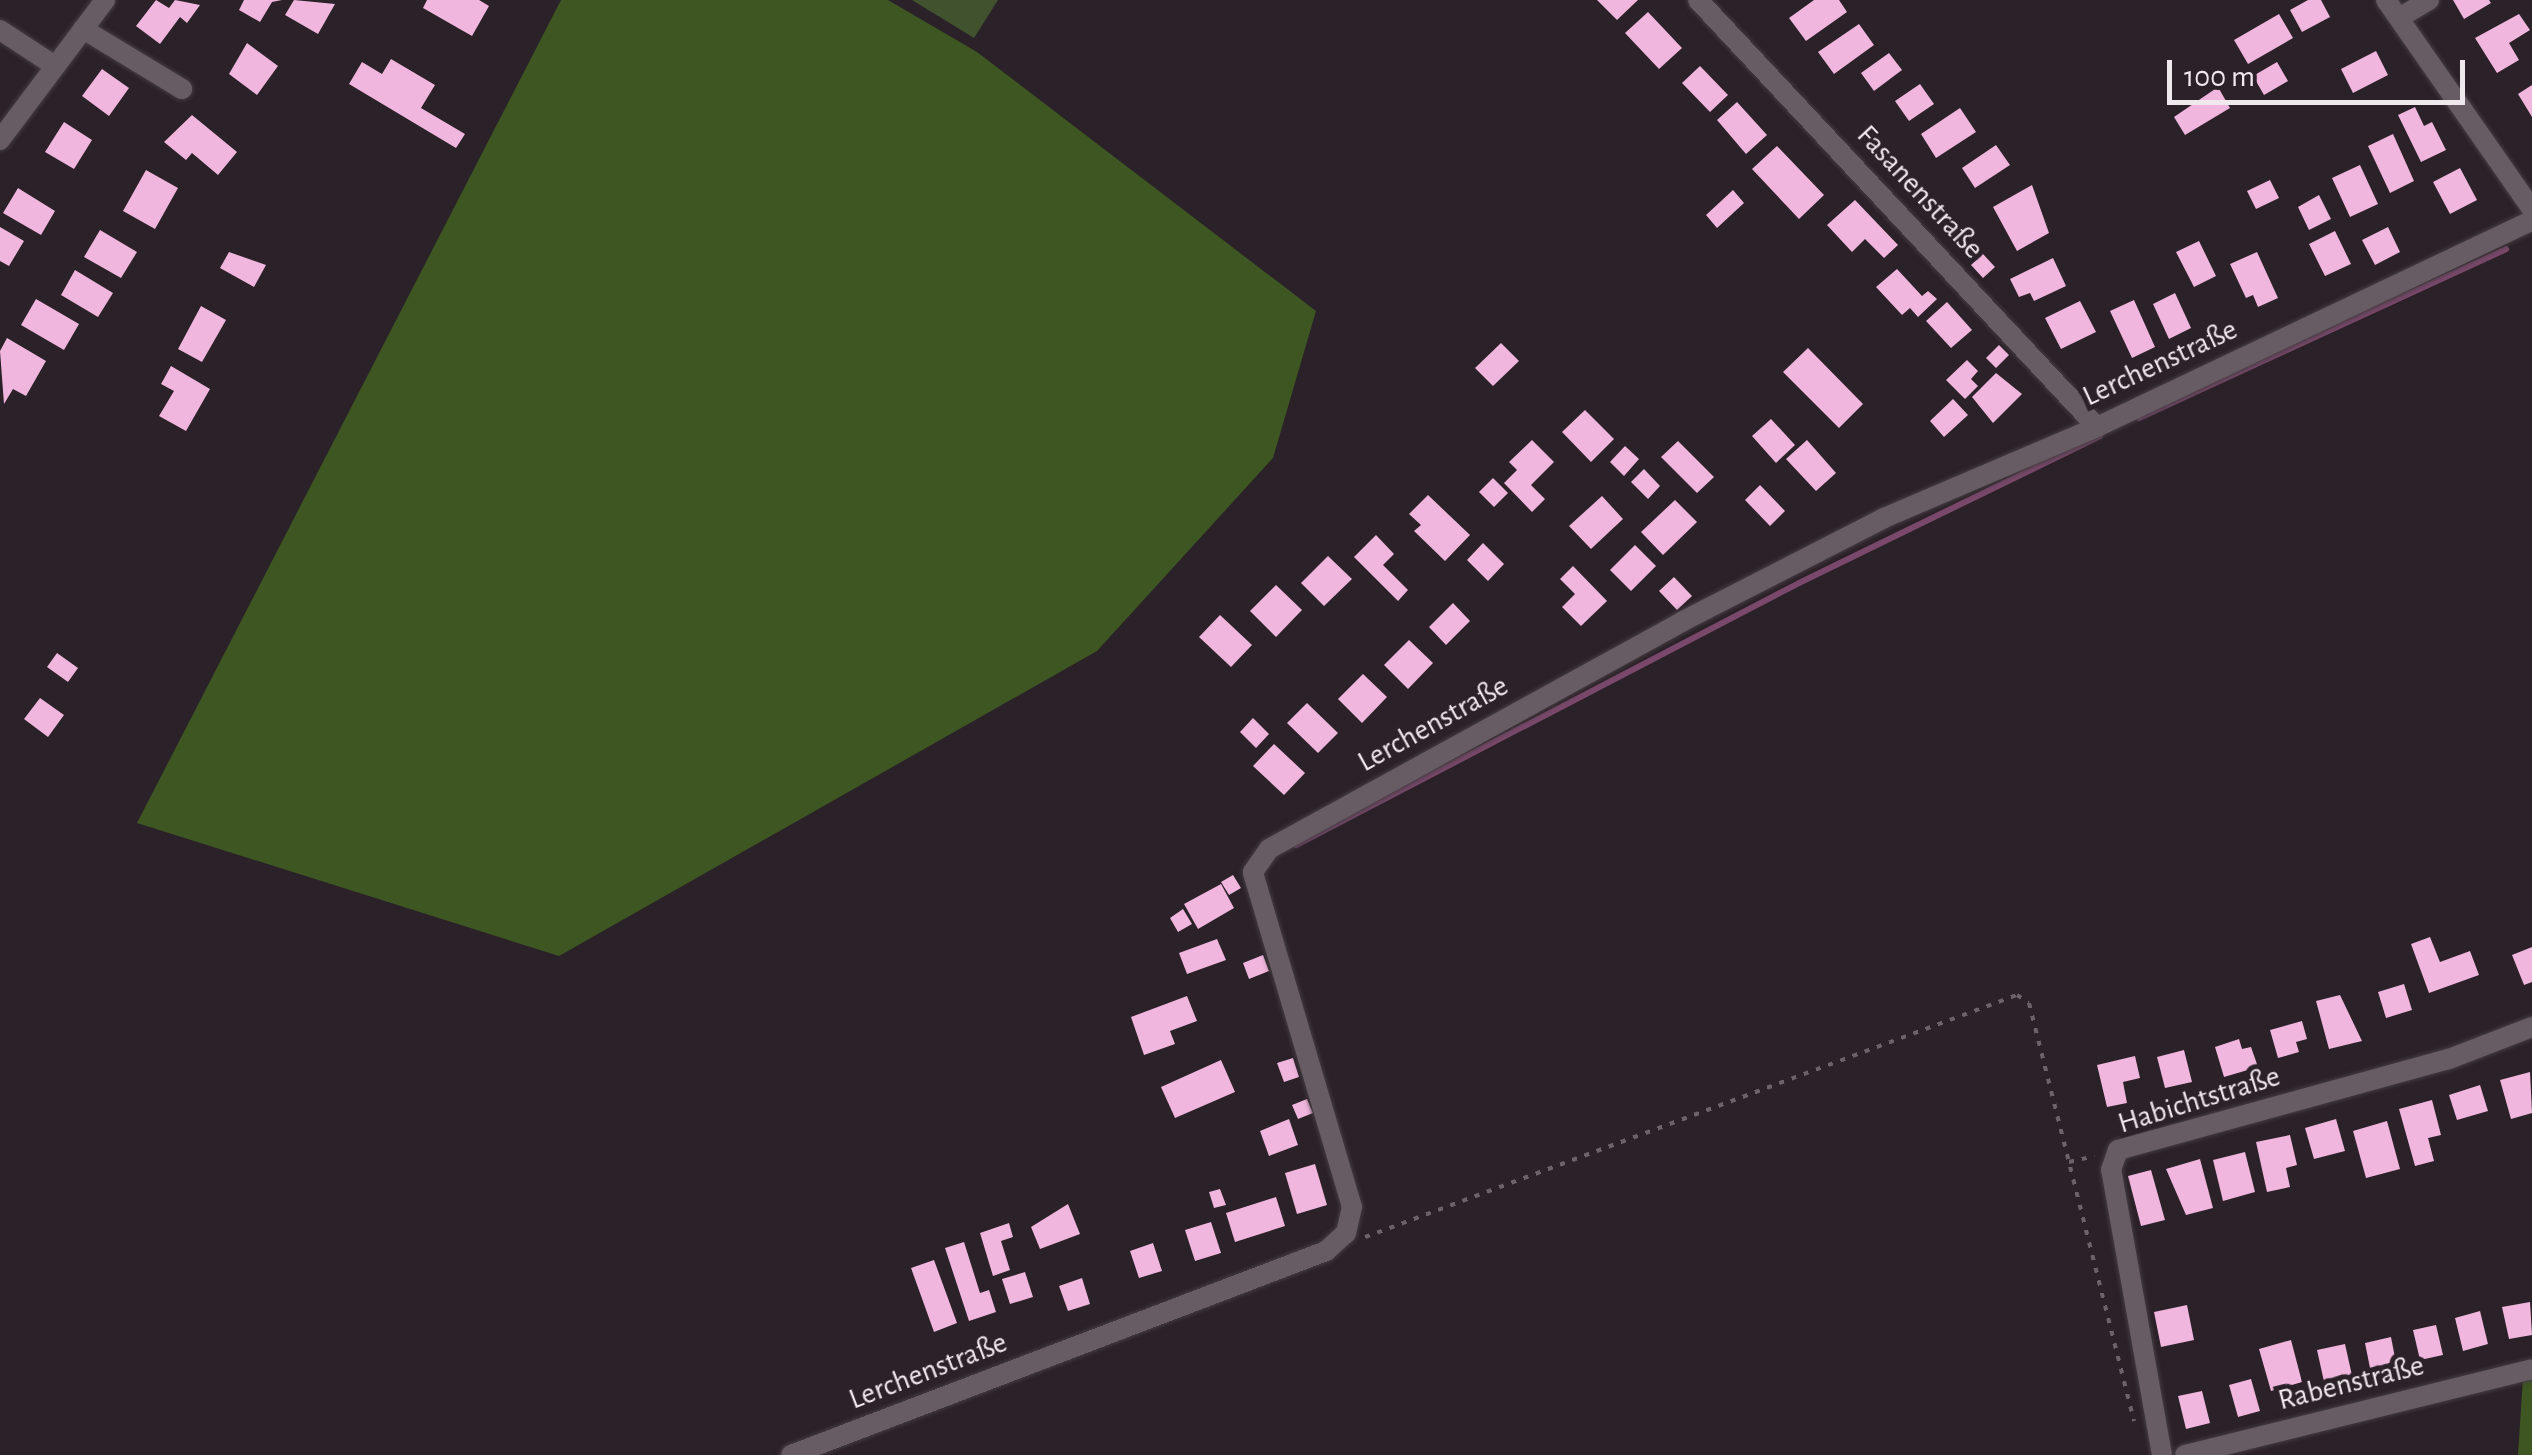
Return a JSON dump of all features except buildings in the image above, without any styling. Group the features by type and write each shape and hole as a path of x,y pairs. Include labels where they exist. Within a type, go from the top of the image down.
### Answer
{"street":[{"path":"0,140 105,0"},
{"name":"Fasanenstraße","path":"1698,0 2097,426"},
{"path":"2386,0 2532,209"},
{"path":"2398,18 2430,0"},
{"path":"83,28 182,90"},
{"path":"0,30 55,66"},
{"name":"Lerchenstraße","path":"791,1455 1326,1251 1346,1233 1352,1207 1253,872 1269,850 1750,586 1884,518 2097,426 2532,220"},
{"name":"Habichtstraße","path":"2162,1455 2111,1170 2118,1150 2450,1058 2532,1027"},
{"name":"Rabenstraße","path":"2185,1455 2532,1369"}],"path":[{"path":"1364,1238 2018,995 2029,1003 2138,1437"}],"green space":[{"path":"561,0 888,0 977,52 1316,311 1273,458 1097,651 559,956 137,823"},
{"path":"912,0 998,0 974,38"},
{"path":"2532,1375 2532,1455 2518,1455 2523,1377"}],"waterway":[{"path":"2139,418 2506,249"},
{"path":"1296,845 1799,583 2100,436"}]}
